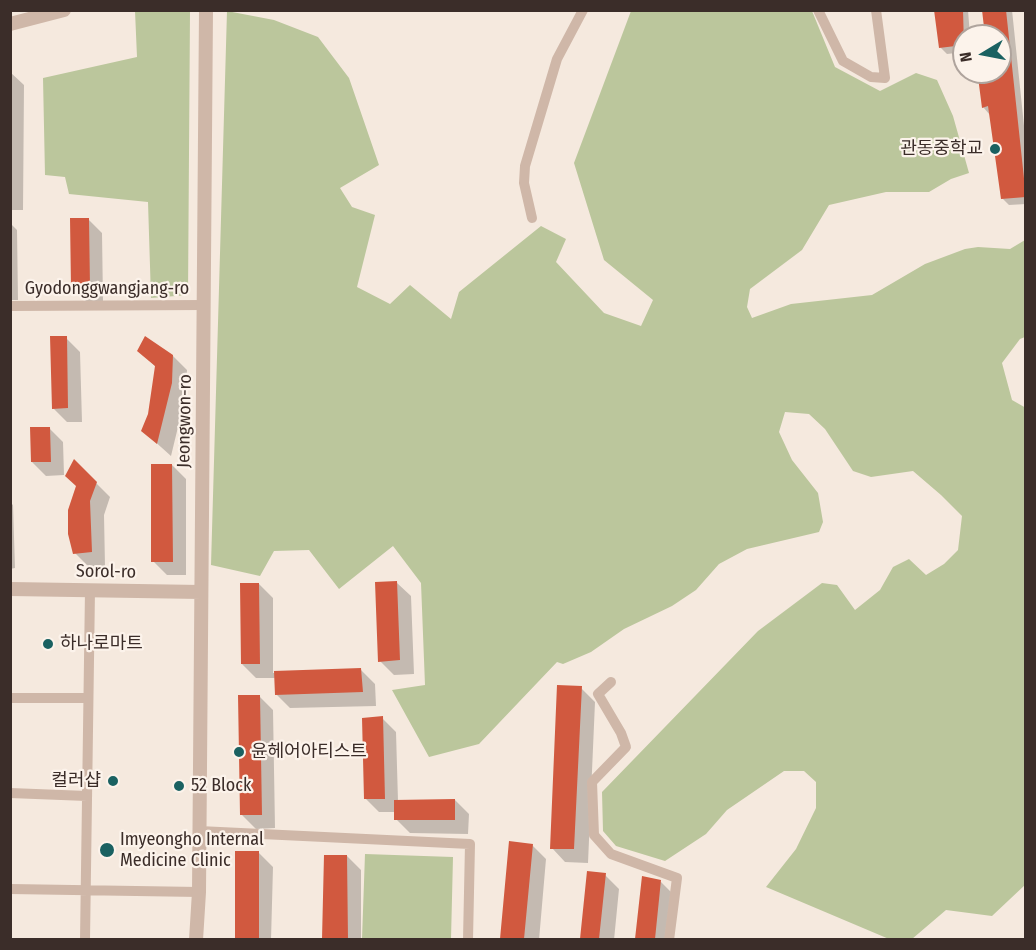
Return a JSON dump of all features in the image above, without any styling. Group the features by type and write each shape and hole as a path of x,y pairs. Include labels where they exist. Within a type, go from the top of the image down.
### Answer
{"street":[{"path":"10,24 64,10"},
{"name":"Jeongwon-ro","path":"196,939 199,892 206,10"},
{"path":"532,218 524,183 525,166 557,58 583,10"},
{"path":"818,10 843,61 871,77 885,78 876,10"},
{"name":"Gyodonggwangjang-ro","path":"10,306 204,305"},
{"name":"Sorol-ro","path":"10,589 201,592"},
{"path":"86,939 90,590"},
{"path":"611,682 598,694 621,733 626,747 592,782 594,835 611,854 677,878 669,939"},
{"path":"10,698 88,698"},
{"path":"10,793 87,796"},
{"path":"199,831 470,844 468,939"},
{"path":"10,889 199,892"}],"green space":[{"path":"135,11 190,11 188,295 151,298 148,202 69,194 65,177 45,175 43,78 137,57"},
{"path":"227,11 274,20 318,37 349,78 379,165 340,188 352,207 375,215 357,287 390,304 410,285 451,319 459,292 541,226 566,239 556,262 604,313 641,326 653,300 604,260 574,163 631,11 812,11 835,67 880,91 916,73 937,80 953,116 969,173 951,179 929,192 886,192 829,205 802,250 750,289 747,307 752,318 791,304 872,295 925,264 965,249 978,247 1010,249 1025,240 1025,337 1020,339 1002,363 1012,400 1026,408 1026,884 992,916 946,910 912,939 889,939 766,887 796,849 816,808 816,782 804,771 784,771 727,810 706,834 665,861 616,846 603,831 602,792 758,631 822,583 837,585 855,610 880,590 893,567 909,559 926,575 944,564 958,550 962,516 941,495 913,471 871,477 853,471 825,429 809,414 785,412 779,432 792,460 818,493 823,522 819,532 747,549 719,564 696,590 672,606 624,629 591,652 563,664 557,662 479,744 429,757 392,690 425,685 421,583 393,546 339,589 309,550 274,551 260,576 211,565"},
{"path":"365,854 453,857 451,939 362,939"}],"building":[{"path":"934,10 963,10 963,24 952,24 952,46 939,48"},
{"path":"982,10 1006,10 1007,24 984,24"},
{"path":"1012,66 1026,197 1001,199 988,106 982,108 979,84 1012,84"},
{"path":"70,218 89,218 90,287 71,288"},
{"path":"50,336 67,336 68,408 52,409"},
{"path":"145,336 173,355 172,383 157,444 141,431 148,414 155,366 137,351"},
{"path":"30,427 50,427 51,462 31,462"},
{"path":"74,459 97,482 90,501 92,552 73,554 68,534 68,510 76,486 65,476"},
{"path":"151,464 172,464 173,562 151,562"},
{"path":"397,581 400,660 378,662 375,582"},
{"path":"240,583 259,583 260,664 241,664"},
{"path":"361,668 363,692 275,695 274,671"},
{"path":"557,685 582,686 574,849 550,849"},
{"path":"238,695 260,695 262,815 240,815"},
{"path":"383,716 385,799 364,799 362,718"},
{"path":"455,799 455,820 394,820 394,800"},
{"path":"509,841 533,844 524,939 500,939"},
{"path":"235,851 259,851 259,939 235,939"},
{"path":"324,855 347,855 348,939 322,939"},
{"path":"587,871 606,873 599,939 580,939"},
{"path":"642,876 661,880 655,939 635,939"}],"place":[{"name":"관동중학교","path":"995,149"},
{"name":"하나로마트","path":"48,644"},
{"name":"윤헤어아티스트","path":"239,752"},
{"name":"컬러샵","path":"113,781"},
{"name":"52 Block","path":"179,786"},
{"name":"Imyeongho Internal Medicine Clinic","path":"107,850"}]}
